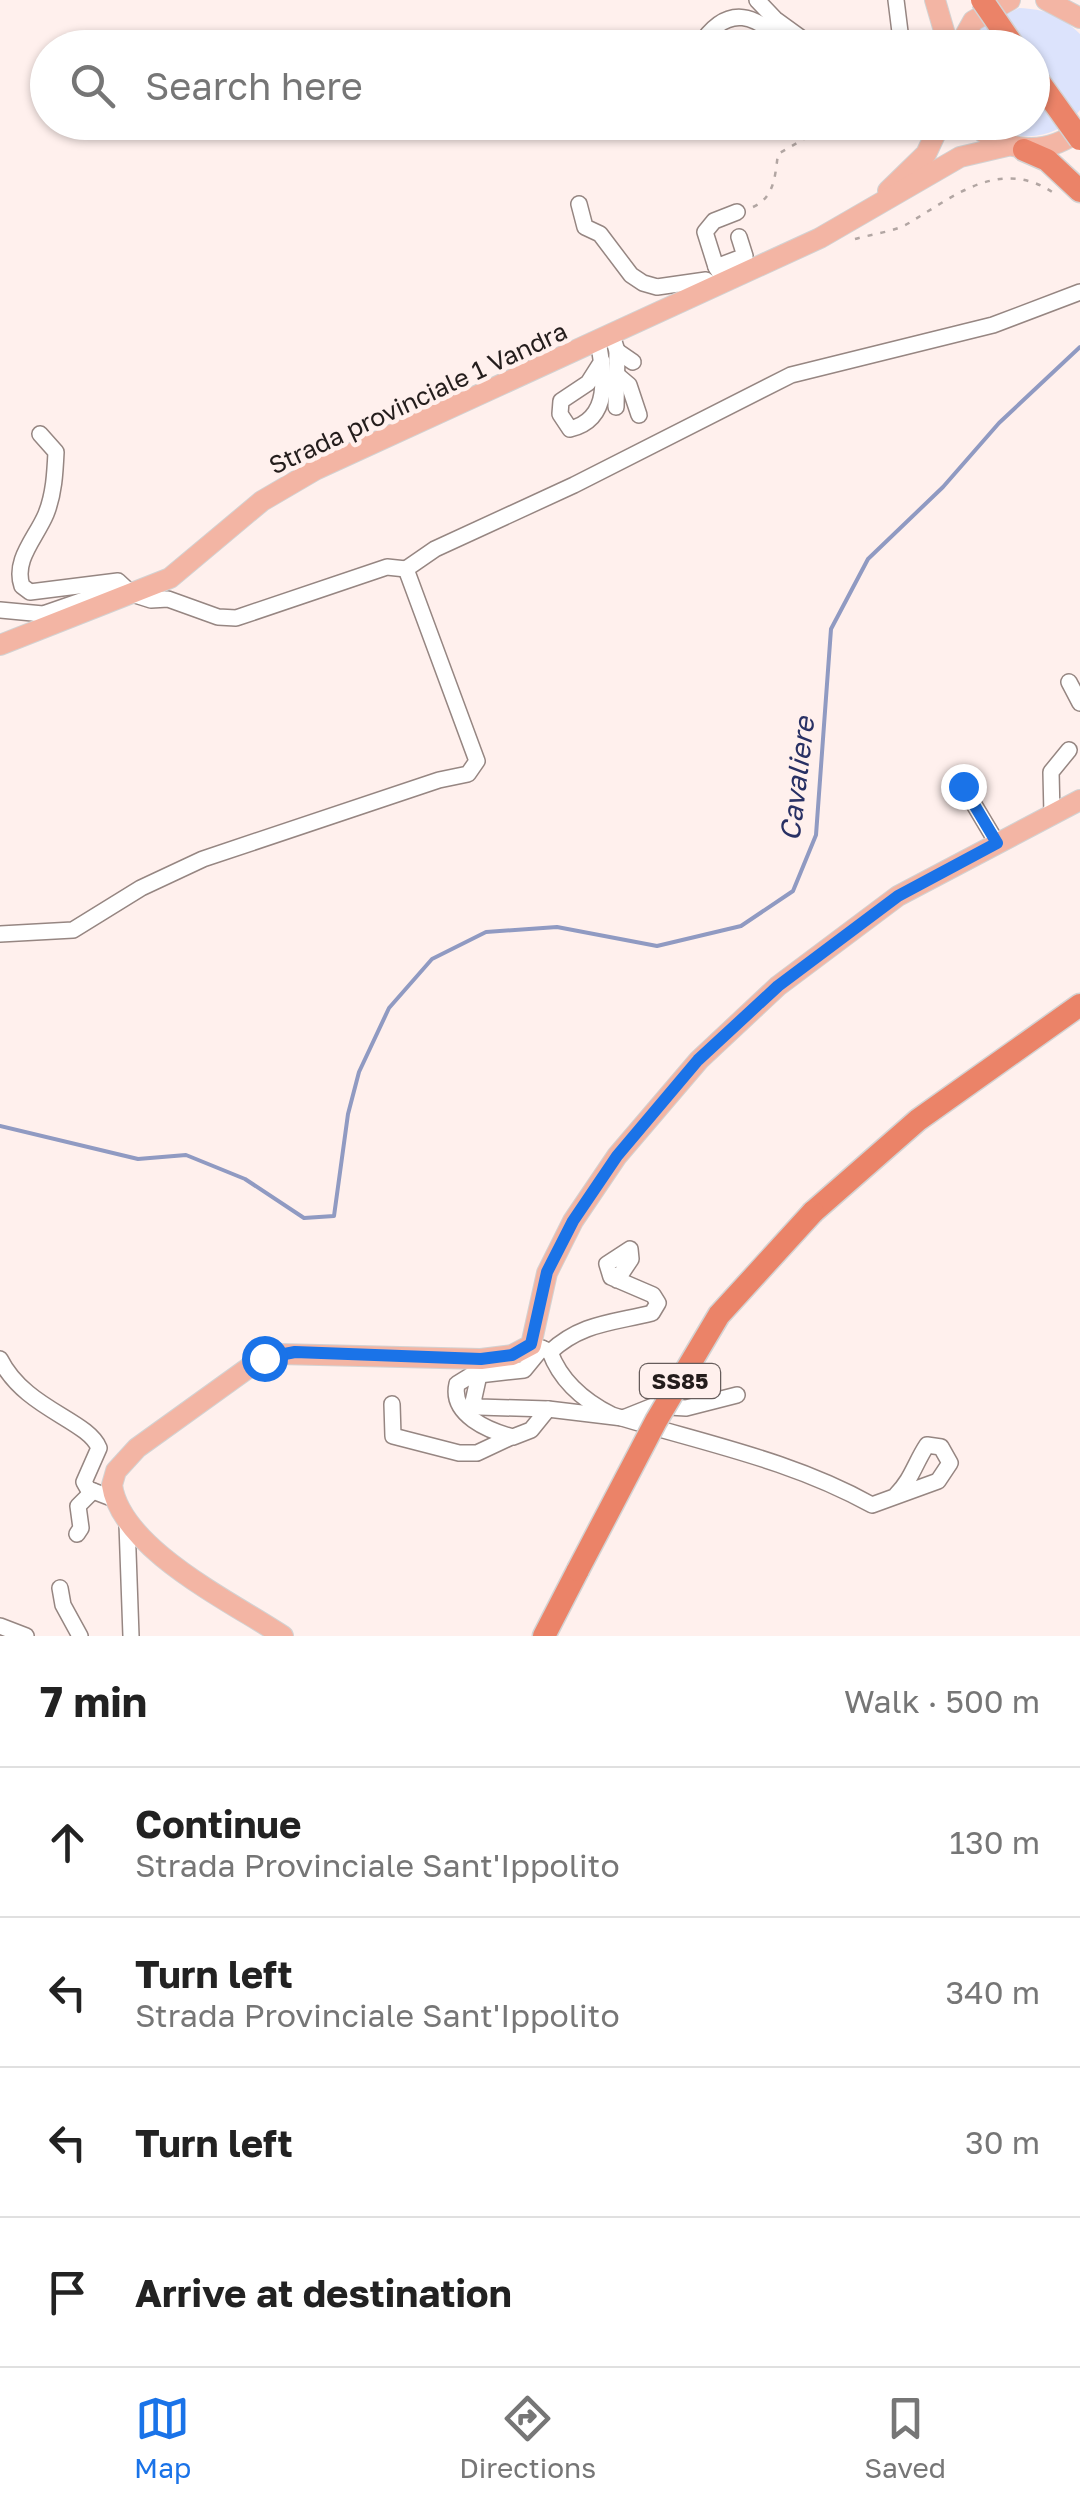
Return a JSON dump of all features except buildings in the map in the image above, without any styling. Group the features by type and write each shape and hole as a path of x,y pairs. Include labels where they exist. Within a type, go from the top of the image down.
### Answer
{"highway":[{"path":"982,0 1003,30"},
{"path":"1050,97 1080,139"},
{"path":"1016,148 1047,160 1072,196"},
{"name":"SS85","path":"544,1636 656,1421 719,1315 812,1212 918,1120 1080,1005"}],"main road":[{"path":"935,0 944,30"},
{"path":"968,30 973,22 1010,0"},
{"name":"Strada provinciale 1 Vandra","path":"0,645 128,590 170,578 262,501 314,470 607,347 718,279 820,238 960,157 1016,148 1047,148 1080,130"},
{"name":"Strada provinciale 1 Vandra","path":"868,209 926,154 932,140"},
{"path":"1002,140 1016,148"},
{"path":"283,1636 152,1548 127,1524 114,1499 112,1485 125,1458 264,1358 295,1352 481,1359 541,1348 547,1272 573,1221 617,1156 698,1060 778,986 898,896 1080,800"}],"street":[{"path":"757,0 793,30"},
{"path":"896,0 900,30"},
{"path":"712,30 720,20 743,12 752,13 771,30"},
{"path":"580,204 586,227 600,234 631,275 656,288 718,279 745,256 739,237"},
{"path":"718,279 705,232 714,221 738,212"},
{"path":"40,434 56,452 55,472 47,512 20,562 22,586 44,593 106,582 184,603 218,617 236,618 387,567 406,569 434,548 574,485 791,375 994,325 1080,292"},
{"path":"607,347 634,362"},
{"path":"607,347 616,374 616,407"},
{"path":"616,374 629,385 640,416"},
{"path":"0,934 73,930 141,888 203,859 439,780 468,774 477,761 406,569"},
{"path":"0,610 43,614 128,590"},
{"path":"1068,682 1080,703"},
{"path":"1052,814 1051,772 1068,750"},
{"path":"963,786 997,843"},
{"path":"513,1437 479,1424 463,1410 455,1394 457,1384 479,1375 524,1370 536,1360 541,1348 592,1324 652,1313 658,1303 653,1296 617,1280"},
{"path":"541,1348 588,1402 623,1418 792,1466 850,1490 872,1505 879,1506 896,1494"},
{"path":"0,1359 25,1394 94,1436 99,1448 84,1482 92,1491 114,1499"},
{"path":"479,1375 473,1402 479,1407 548,1409 623,1418 653,1406 686,1408 737,1395"},
{"path":"392,1404 393,1436 435,1450 477,1453 531,1430 548,1409"},
{"path":"78,1534 78,1506 92,1491"},
{"path":"127,1524 131,1636"},
{"path":"60,1588 63,1605 80,1636"},
{"path":"0,1626 26,1636"}],"path":[{"path":"738,212 768,198 778,154 802,140"},
{"path":"852,240 905,226 978,182 1002,177 1072,196"}],"shaded area":[{"path":"1019,8 1052,14 1080,34 1080,110 1071,120 1050,133 1050,30 980,30"}],"waterway":[{"name":"Cavaliere","path":"0,1126 138,1159 186,1155 245,1179 304,1218 334,1216 348,1114 359,1072 389,1008 432,959 486,932 557,927 657,946 741,926 793,891 816,835 831,629 868,559 943,487 999,423 1080,347"}],"route":[{"path":"264,1358 295,1352 481,1359 512,1355 531,1344 536,1338 547,1272 573,1221 617,1156 698,1060 778,986 898,896 997,843 963,786"}]}
